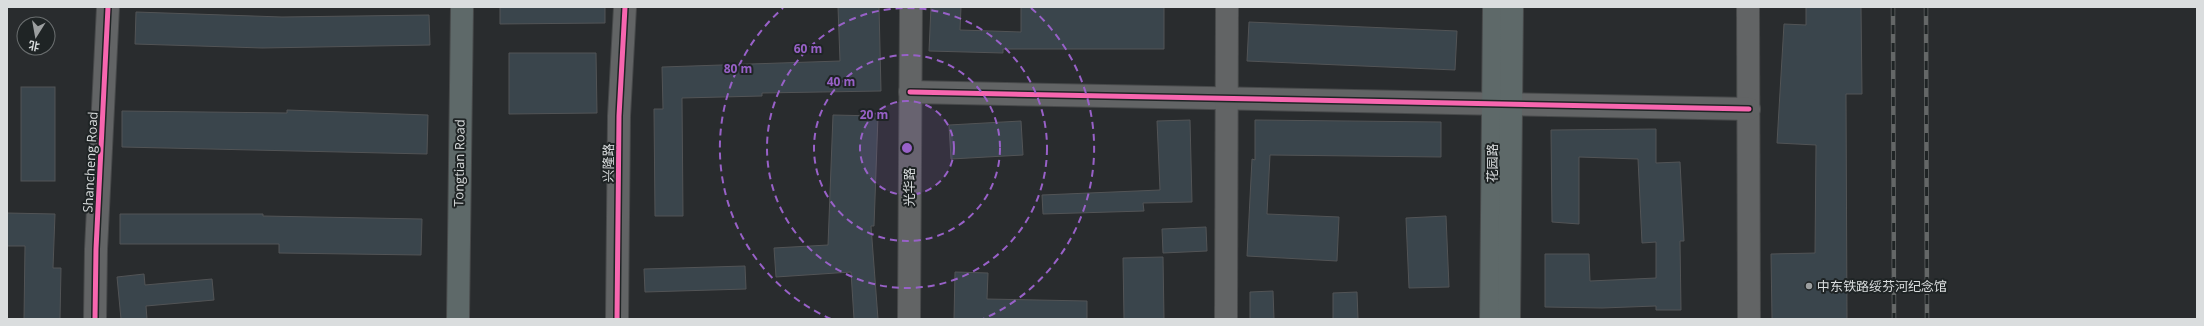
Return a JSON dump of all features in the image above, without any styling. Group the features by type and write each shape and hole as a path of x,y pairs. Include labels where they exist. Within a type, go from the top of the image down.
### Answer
{"main road":[{"name":"Tongtian Road","path":"458,319 462,7"},
{"name":"花园路","path":"1494,7 1501,103 1510,319"},
{"name":"花园路","path":"1491,319 1501,103 1512,7"}],"street":[{"name":"Shancheng Road","path":"95,319 96,249 108,7"},
{"name":"兴隆路","path":"617,319 619,116 625,7"},
{"name":"光华路","path":"909,319 911,7"},
{"path":"1226,319 1227,7"},
{"path":"1748,7 1749,319"},
{"path":"910,92 1749,109"}],"building":[{"path":"500,7 605,7 605,23 500,24"},
{"path":"838,7 879,7 881,91 762,93 762,96 682,98 683,216 655,216 654,109 663,109 662,67 840,61"},
{"path":"931,7 961,7 960,30 1021,32 1021,7 1164,7 1164,49 1003,49 1003,53 929,51"},
{"path":"1806,7 1861,7 1862,94 1846,94 1847,319 1772,319 1771,254 1815,253 1816,145 1777,143 1784,24 1806,25"},
{"path":"136,12 282,17 429,15 430,45 262,48 135,44"},
{"path":"1249,22 1457,31 1455,70 1247,61"},
{"path":"509,53 596,53 597,113 509,114"},
{"path":"21,87 55,87 55,181 21,181"},
{"path":"287,110 428,115 427,154 122,147 122,111 287,113"},
{"path":"833,115 878,116 874,226 871,226 878,319 854,319 851,272 776,277 774,248 828,245"},
{"path":"1190,120 1192,202 1143,203 1144,211 1043,214 1042,195 1160,190 1157,121"},
{"path":"1255,120 1441,122 1441,157 1270,155 1267,214 1339,217 1337,261 1247,256 1252,159 1255,160"},
{"path":"1021,121 1023,155 951,159 949,125"},
{"path":"1656,129 1656,163 1680,162 1684,241 1680,241 1681,310 1656,310 1656,306 1602,308 1545,307 1545,254 1589,254 1590,281 1656,278 1656,242 1642,243 1638,159 1579,157 1579,224 1552,222 1551,130"},
{"path":"7,213 55,214 53,268 61,268 60,319 24,319 25,246 7,246"},
{"path":"120,214 263,214 263,216 422,219 421,255 279,253 279,244 120,244"},
{"path":"1446,216 1449,287 1409,288 1406,218"},
{"path":"1206,227 1207,251 1163,253 1162,229"},
{"path":"1163,257 1164,319 1124,319 1123,258"},
{"path":"745,266 746,289 645,292 644,269"},
{"path":"955,272 988,273 987,299 1087,301 1087,319 954,319"},
{"path":"144,274 145,285 212,279 214,300 146,306 147,319 121,319 117,277"},
{"path":"1273,291 1274,319 1250,319 1250,292"},
{"path":"1357,292 1358,319 1333,319 1333,293"}],"railway":[{"path":"1893,7 1894,319"},
{"path":"1926,7 1927,319"}],"cycle path":[{"path":"95,319 96,249 108,7"},
{"path":"617,319 619,116 625,7"},
{"path":"910,92 1749,109"}],"place":[{"name":"中东铁路绥芬河纪念馆","path":"1809,286"}]}
